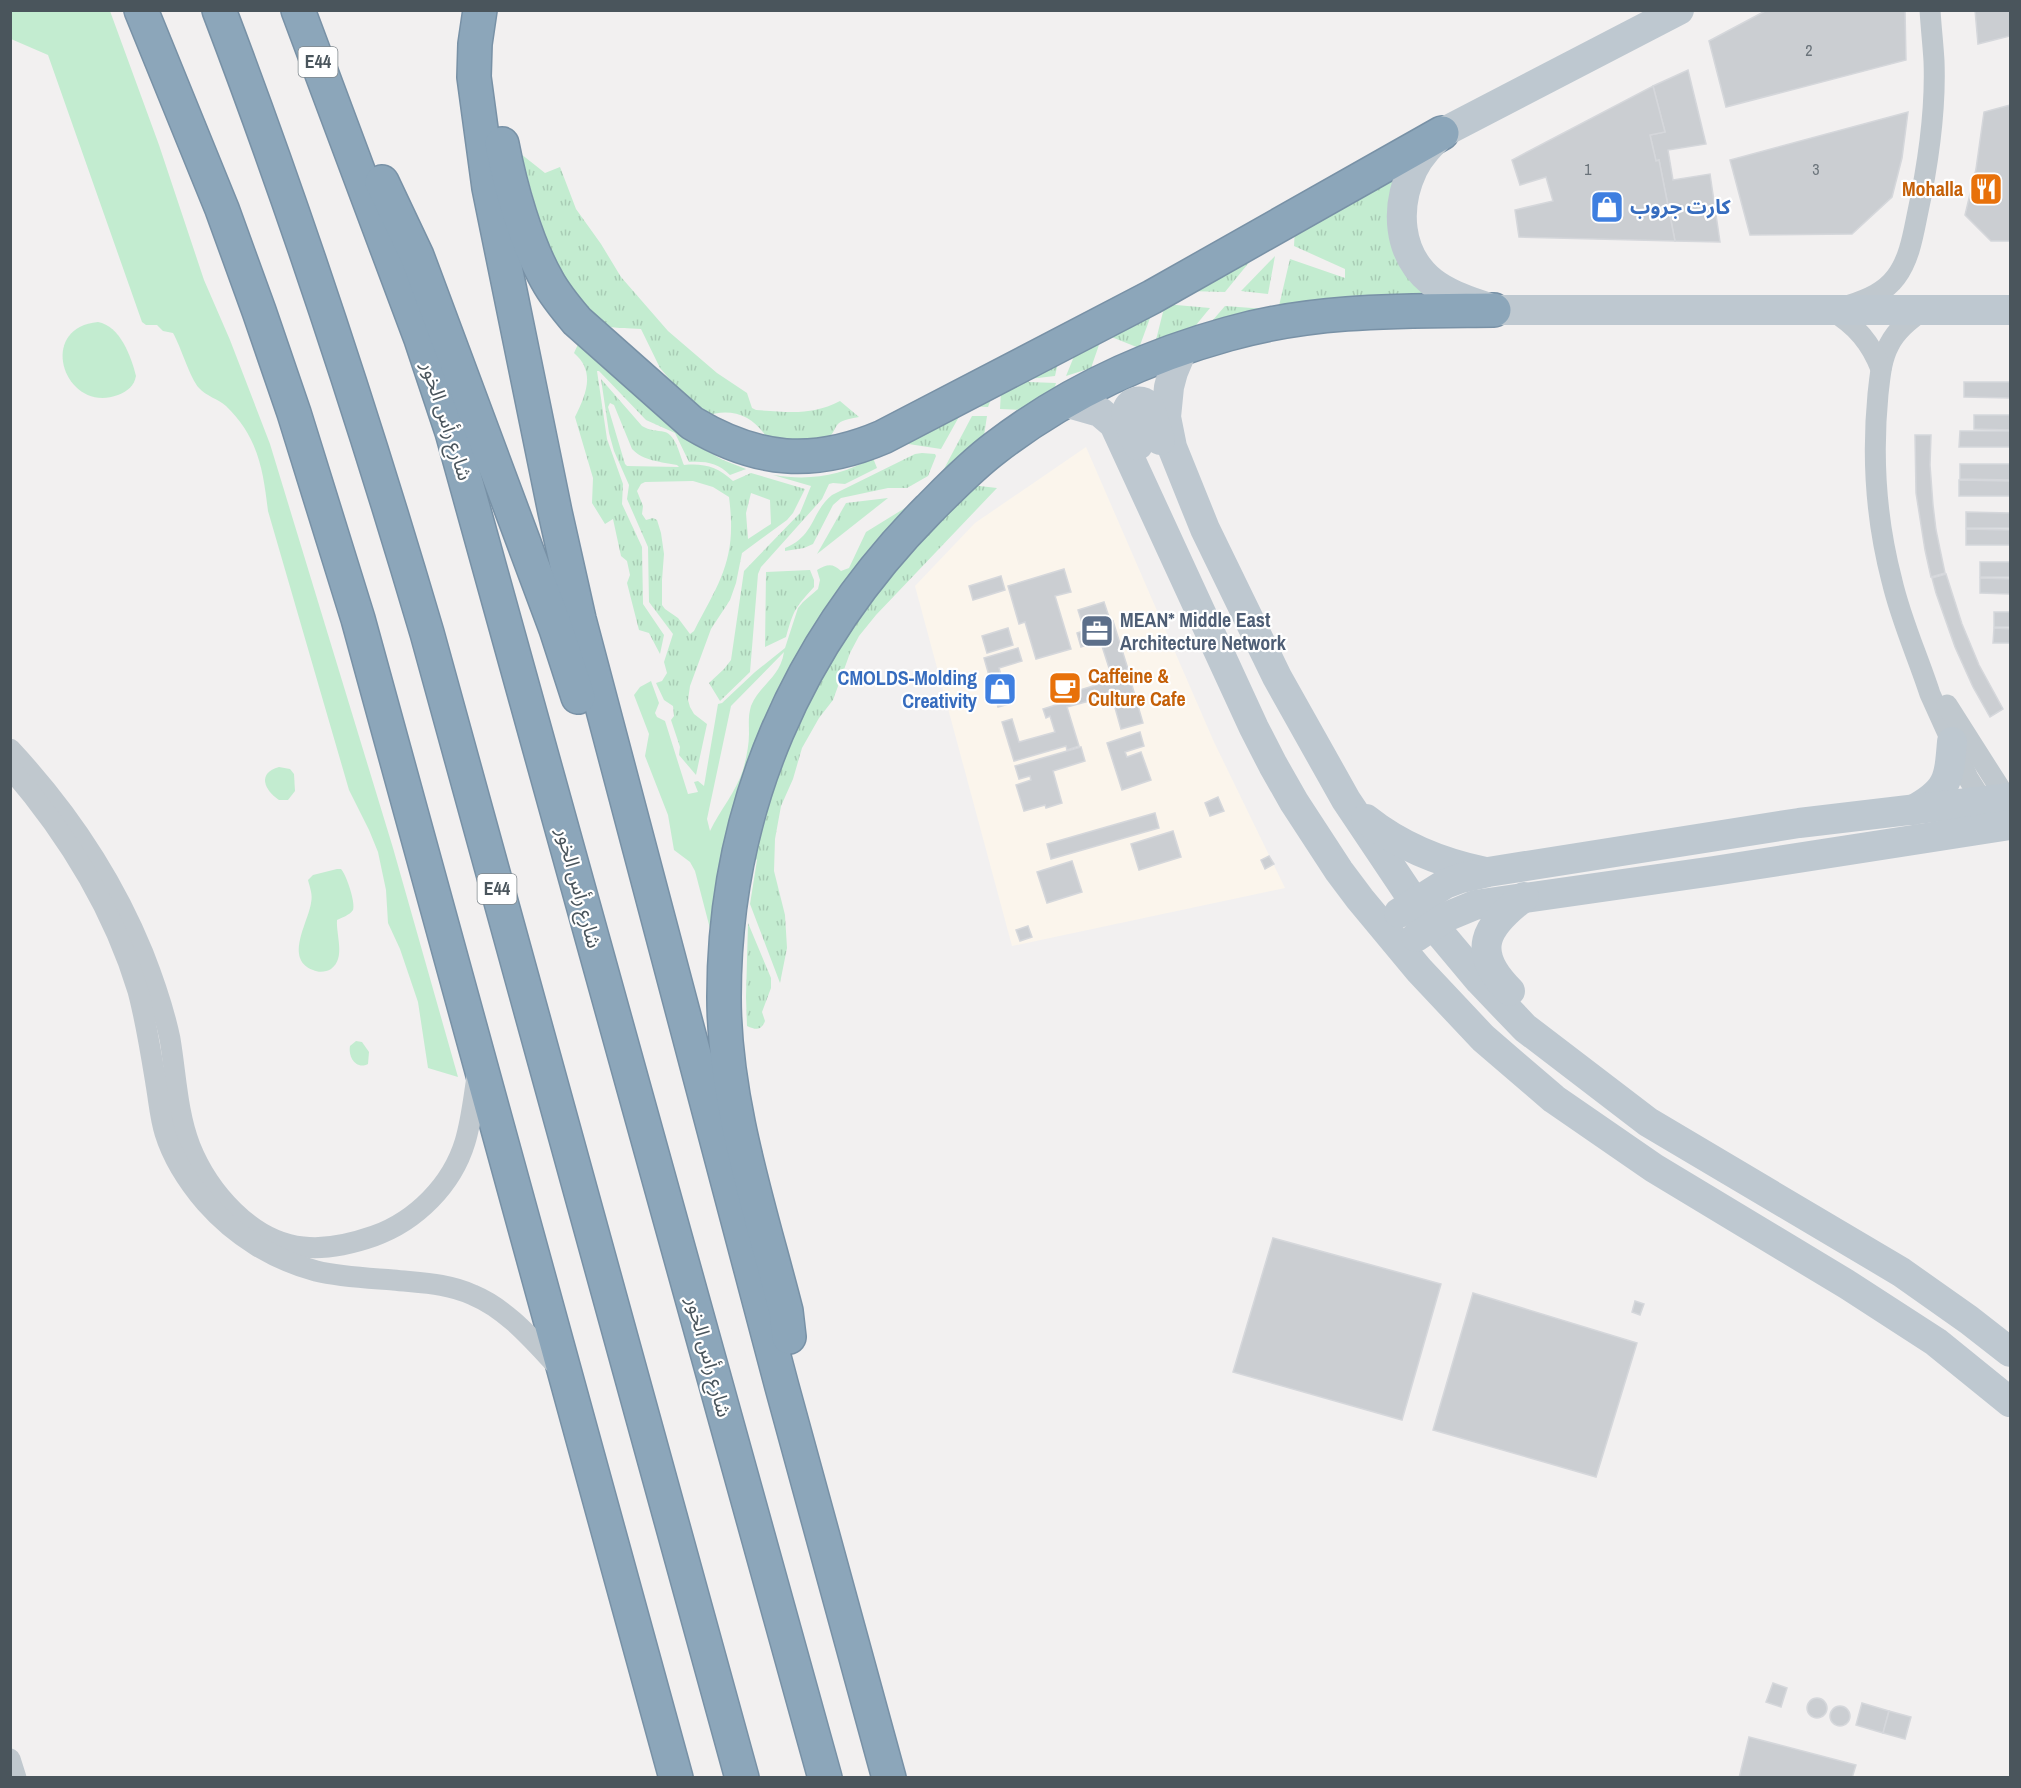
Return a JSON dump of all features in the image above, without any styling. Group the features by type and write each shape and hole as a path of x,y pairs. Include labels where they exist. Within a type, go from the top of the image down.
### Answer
{"highway":[{"path":"141,10 222,209 298,424 358,619 676,1778"},
{"name":"E44","path":"219,10 299,228 387,498 434,657 742,1778"},
{"name":"شارع رأس الخور","path":"298,10 421,339 455,442 825,1778"},
{"path":"481,10 490,35 496,111 503,152 530,245 547,282 577,321 675,410 710,434 748,450 768,455 821,456 863,446 884,437 1152,297 1442,133"},
{"path":"481,10 475,44 474,77 489,188 579,619 782,1387 889,1778"},
{"path":"338,114 375,169 393,201 417,256 556,629 613,814 632,854 643,865"},
{"path":"782,1387 789,1346 789,1328 735,1110 725,1036 725,960 728,920 749,808 772,741 786,710 845,607 897,541 994,449 1065,402 1104,380 1146,361 1183,348 1229,333 1276,323 1323,315 1370,312 1494,310"}],"street":[{"path":"1679,10 1442,133 1424,152 1406,187 1401,228 1406,248 1416,266 1430,281 1447,292 1494,310 2010,310"},
{"path":"1832,310 1860,302 1882,291 1897,276 1906,256 1924,183 1932,129 1934,62 1930,10"},
{"path":"1832,310 1851,323 1866,339 1881,369"},
{"path":"1924,310 1904,324 1896,334 1889,345 1881,369 1876,440 1879,512 1884,547 1899,608 1930,694 1968,778 2004,813"},
{"path":"1183,348 1169,387 1166,417 1172,447 1204,529 1239,603 1277,677 1346,800 1402,910 1410,959 1483,1038 1554,1099 1654,1168 1848,1285 1936,1342 2010,1402"},
{"path":"1149,496 1150,476 1126,414 1131,404 1140,401 1152,410 1162,448 1176,483 1185,491 1190,492"},
{"path":"1065,402 1100,412 1114,424 1254,728 1282,759 1402,910 1480,981 1518,1020 1576,1068 1648,1122 1900,1272 2010,1352"},
{"path":"1927,682 1938,692 2004,813"},
{"path":"1911,810 1933,798 1944,785 1950,768 1952,742"},
{"path":"10,749 62,810 102,870 122,908 142,951 162,1006 170,1038 179,1105 190,1146 210,1183 223,1200 249,1225 288,1244 321,1247 360,1241 387,1231 409,1218 434,1196 460,1156 465,1141 480,1058"},
{"path":"10,768 29,790 72,850 117,932 138,992 165,1134 182,1170 206,1203 220,1218 253,1244 273,1255 307,1268 338,1275 435,1284 474,1295 507,1315 566,1375"},
{"path":"1346,800 1376,827 1409,848 1448,863 1488,872"},
{"path":"1402,910 1445,884 1488,872 1799,823 1911,810 2004,813"},
{"path":"1402,910 1463,909 1524,897 1714,871 2004,813"},
{"path":"1524,897 1504,912 1494,924 1487,947 1487,959 1499,980 1558,1040 1576,1068"},
{"path":"1410,959 1421,958 1425,954 1435,952 1510,1030 1557,1070 1618,1112 1648,1122"},
{"path":"10,1759 16,1778"}],"shaded area":[{"path":"1086,447 1214,742 1285,888 1012,946 915,586 975,523"}],"green space":[{"path":"11,10 110,11 159,145 204,280 270,444 393,848 458,1077 428,1068 418,1002 400,949 388,923 386,890 378,852 349,790 268,511 261,467 252,442 237,418 226,406 199,388 173,333 163,331 157,325 146,325 142,322 48,55 11,39"},
{"path":"521,154 545,173 560,167 576,209 621,277 668,331 717,373 747,393 752,408 799,412 819,409 840,401 859,417 839,423 824,442 767,438 748,419 732,413 715,413 705,416 660,368 641,329 604,325 592,315 570,285 544,232"},
{"path":"1408,163 1398,188 1437,295 1200,335 1225,306 1278,310 1290,259 1345,278 1345,269 1294,246 1295,228"},
{"path":"1260,249 1225,292 1188,291"},
{"path":"1275,256 1268,294 1241,291"},
{"path":"1165,304 1210,308 1187,336 1154,348"},
{"path":"1153,310 1139,348 1104,334"},
{"path":"98,322 113,329 123,343 136,376 132,385 125,392 99,398 84,393 72,382 64,368 63,353 67,339 79,328"},
{"path":"579,342 685,439 723,460 746,469 730,475 711,464 689,462 675,433 646,420 597,371 607,439 623,484 622,504 642,547 643,604 664,635 660,654 649,633 639,630 627,583 630,575 627,561 621,556 613,519 605,524 592,503 593,478 575,417 587,384 585,368 574,353"},
{"path":"1100,342 1091,368 1066,376 1077,349"},
{"path":"1059,358 1055,376 1029,379 1029,382 1056,383 1051,400 1022,410 1000,409 1001,391 995,389"},
{"path":"601,379 642,426 650,430 665,432 672,437 684,465 710,467 722,472 733,481 751,473 805,489 787,520 742,553 730,600 711,629 690,686 688,700 694,714 707,724 696,775 679,755 680,747 671,720 674,716 673,706 664,700 656,683 662,681 667,673 664,662 673,634 649,602 648,547 627,499 629,485 609,433","holes":["610,403 614,405 632,449 636,453 647,459 679,467 627,466 608,407","693,481 713,487 729,497 731,537 725,568 694,631 690,634 678,618 662,605 664,554 661,533 657,520 653,518 646,520 642,514 643,506 637,491 645,482","751,493 770,500 771,524 748,539 746,513"]},
{"path":"995,389 988,407 966,406"},
{"path":"965,407 941,449 902,443"},
{"path":"972,416 987,416 982,449 935,486"},
{"path":"915,454 936,456 928,476 907,488 888,488 841,498 833,505 813,544 785,551 785,548 795,543 808,530 820,509 832,495"},
{"path":"873,458 877,468 845,484 829,484 822,499 761,567 758,574 750,672 720,701 709,683 731,660 744,571 800,513 811,486 773,475 825,476 849,469"},
{"path":"971,485 997,488 876,615 859,636 850,653 833,700 819,718 802,748 793,779 781,806 775,839 774,871 785,915 787,948 780,983 750,904 757,860 749,853 771,775 848,622"},
{"path":"931,487 834,604 713,940 695,871 690,862 674,850 668,815 645,756 649,734 634,695 640,687 651,681 659,703 655,713 657,717 665,721 688,794 698,792 694,782 698,781 704,786 718,704 785,648 798,608 818,589 820,580 817,570 830,565 841,571 849,568 866,532 905,508","holes":["784,652 782,661 751,706 743,770 710,831 707,819 731,706"]},
{"path":"888,498 817,554 846,503"},
{"path":"810,570 814,587 796,609 786,637 765,647 766,572"},
{"path":"279,767 290,769 294,774 295,791 288,800 279,800 265,782 268,773"},
{"path":"341,869 348,882 354,906 348,915 337,920 339,953 336,964 329,970 318,972 304,965 299,949 312,900 308,880 313,875"},
{"path":"748,923 771,978 771,988 762,1012 765,1021 758,1029 747,1026"},
{"path":"356,1041 362,1042 369,1052 368,1064 357,1064 352,1058 350,1046"}],"building":[{"path":"1767,10 1905,10 1906,60 1726,107 1709,41"},
{"path":"1975,10 2010,10 2010,36 1978,44"},
{"path":"1688,70 1706,144 1668,150 1673,180 1710,174 1720,242 1675,241 1659,160 1656,161 1650,135 1665,132 1653,86"},
{"path":"1653,86 1665,132 1650,135 1656,161 1659,160 1675,241 1519,237 1515,210 1553,201 1546,177 1520,185 1512,160"},
{"path":"2010,105 2010,241 1991,241 1965,215 1976,169 1984,112"},
{"path":"1908,112 1902,158 1892,197 1852,234 1750,235 1730,160"},
{"path":"1964,382 2010,382 2010,398 1964,397"},
{"path":"1974,415 2010,415 2010,430 1974,429"},
{"path":"1960,431 2010,431 2010,447 1959,447"},
{"path":"1915,435 1931,435 1930,465 1933,505 1945,573 1931,577 1916,493"},
{"path":"1960,464 2010,464 2010,480 1960,479"},
{"path":"1959,480 2010,481 2010,496 1959,496"},
{"path":"1966,512 2010,513 2010,528 1966,528"},
{"path":"1966,529 2010,530 2010,545 1966,545"},
{"path":"1980,562 2010,562 2010,577 1980,577"},
{"path":"1064,569 1071,592 1055,596 1071,649 1036,659 1025,622 1019,624 1008,586"},
{"path":"1946,574 1962,624 1979,665 2003,709 1990,717 1955,647 1936,593 1932,578"},
{"path":"1001,576 1005,590 973,600 969,586"},
{"path":"1980,578 2010,579 2010,594 1980,593"},
{"path":"1104,602 1109,617 1083,626 1078,610"},
{"path":"1994,612 2010,612 2010,627 1994,627"},
{"path":"1113,621 1128,669 1111,674 1100,640 1081,647 1077,633"},
{"path":"1008,628 1013,645 987,653 982,636"},
{"path":"1994,628 2010,629 2010,643 1993,643"},
{"path":"1018,648 1022,661 999,668 1009,704 998,707 984,658"},
{"path":"1129,675 1143,723 1121,729 1112,697 1094,703 1093,700 1067,707 1079,746 1067,750 1066,746 1014,761 1002,722 1012,719 1019,742 1055,732 1050,716 1046,718 1043,709 1059,704 1057,697"},
{"path":"1140,732 1144,746 1125,752 1127,757 1141,752 1151,780 1122,790 1107,743"},
{"path":"1081,747 1085,761 1053,771 1062,803 1024,811 1016,785 1031,780 1030,776 1019,779 1015,766"},
{"path":"1218,797 1224,811 1210,816 1205,803"},
{"path":"1155,813 1159,828 1051,859 1047,844"},
{"path":"1173,831 1181,857 1139,870 1131,844"},
{"path":"1269,856 1274,864 1265,869 1261,860"},
{"path":"1072,861 1082,892 1047,903 1037,872"},
{"path":"1028,926 1032,937 1020,941 1016,930"},
{"path":"1273,1238 1441,1284 1402,1420 1233,1372"},
{"path":"1473,1293 1637,1343 1596,1477 1433,1430"},
{"path":"1635,1301 1644,1304 1640,1315 1632,1312"},
{"path":"1773,1683 1787,1688 1781,1707 1766,1702"},
{"path":"1817,1698 1824,1701 1827,1708 1824,1715 1817,1718 1810,1715 1807,1708 1810,1701"},
{"path":"1862,1703 1889,1711 1883,1733 1856,1725"},
{"path":"1840,1706 1847,1709 1850,1716 1847,1723 1840,1726 1833,1723 1830,1716 1833,1709"},
{"path":"1889,1711 1911,1717 1905,1739 1883,1733"},
{"path":"1749,1737 1856,1765 1852,1778 1739,1778"}],"place":[{"name":"Mohalla","path":"1986,189"},
{"name":"كارت جروب","path":"1607,207"},
{"name":"MEAN* Middle East Architecture Network","path":"1097,631"},
{"name":"Caffeine & Culture Cafe","path":"1065,688"},
{"name":"CMOLDS-Molding Creativity","path":"1000,689"}]}
